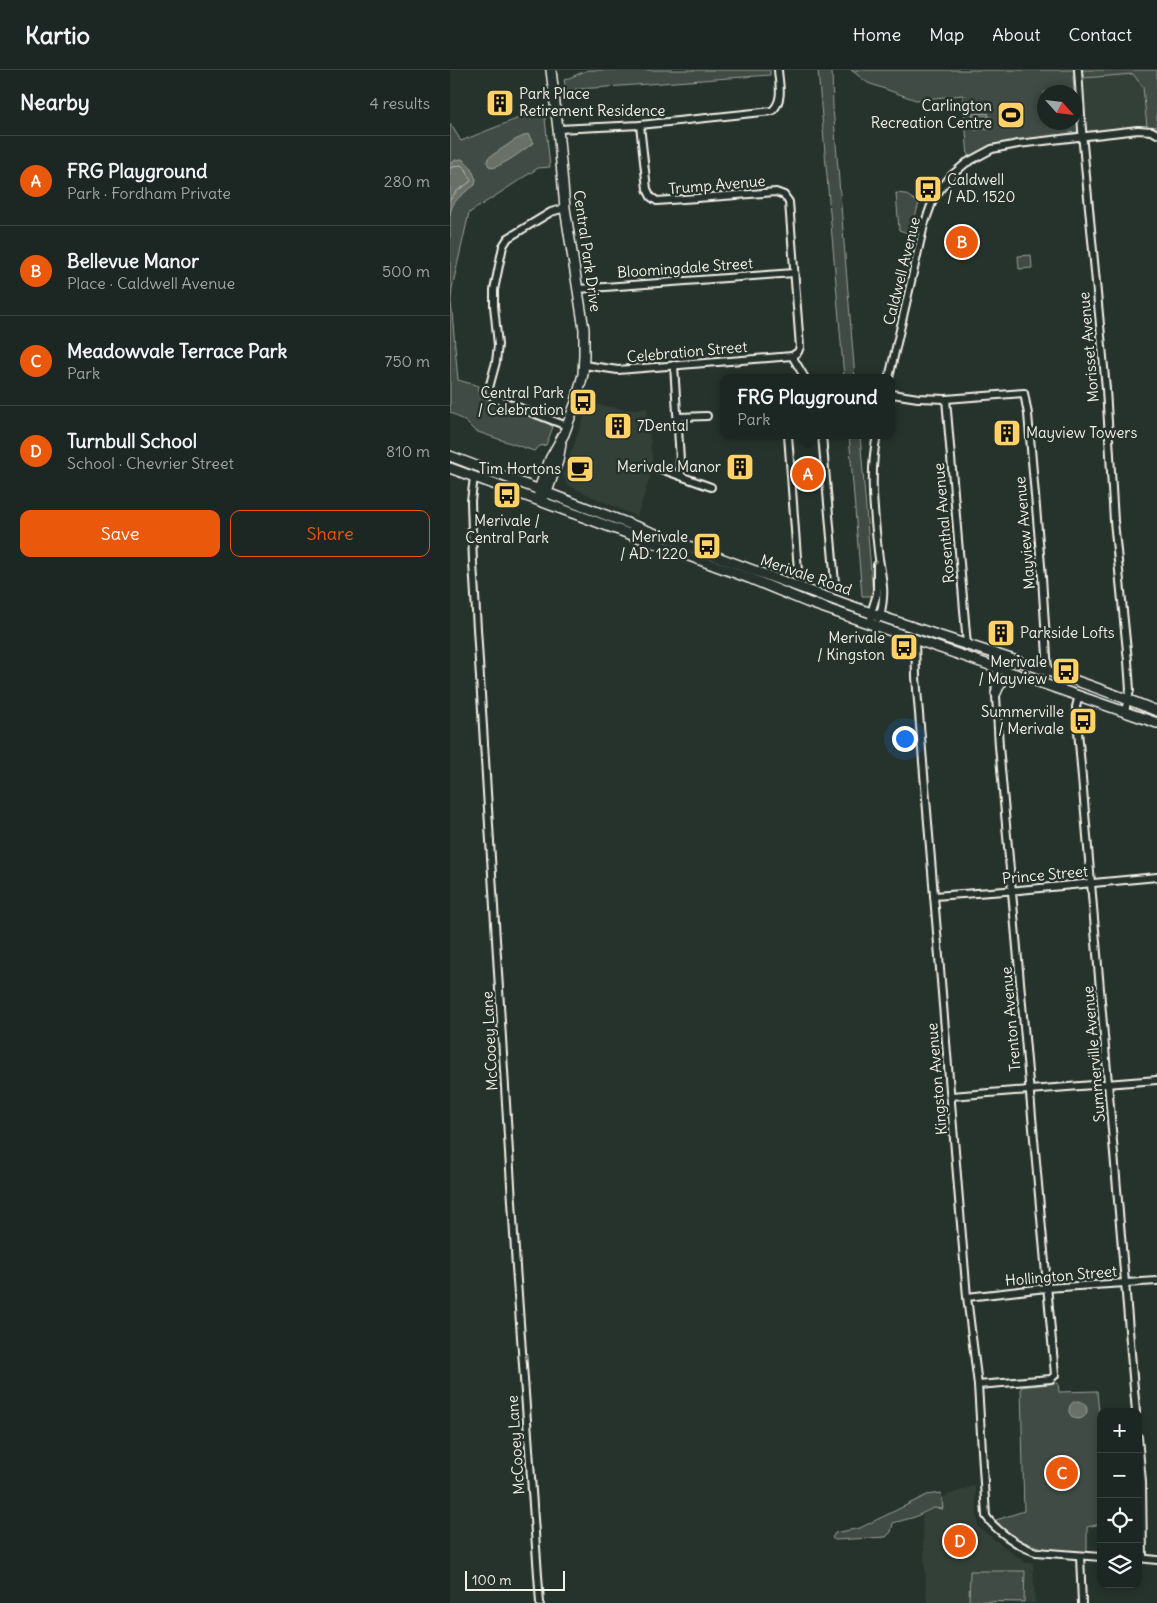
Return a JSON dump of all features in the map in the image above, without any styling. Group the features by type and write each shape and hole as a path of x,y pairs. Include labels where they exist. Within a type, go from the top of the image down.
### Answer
{"main road":[{"name":"Central Park Drive","path":"539,501 550,459 565,430 576,402 584,365 584,329 565,208 551,70"},
{"name":"Merivale Road","path":"450,456 750,570 1128,699 1157,711"},
{"name":"Merivale Road","path":"450,468 749,578 807,602 1157,723"},
{"path":"996,693 1001,682 1016,674"},
{"path":"1079,695 1084,691 1128,699"}],"street":[{"path":"558,129 640,125 772,111 780,99 778,70"},
{"name":"Morisset Avenue","path":"1078,70 1082,137 1106,389 1114,520 1128,661 1130,690 1125,711"},
{"name":"Trump Avenue","path":"640,125 647,189 651,197 657,202 776,192 784,195 789,202 800,347 798,352 792,356"},
{"name":"Caldwell Avenue","path":"890,374 922,232 933,200 942,187 966,163 996,147 1138,130 1154,132"},
{"path":"565,208 551,212 513,235 503,246 494,298 497,354 489,388 490,394 494,398 565,430"},
{"name":"Bloomingdale Street","path":"578,289 794,273"},
{"path":"792,356 803,374"},
{"name":"Celebration Street","path":"584,365 618,370 792,356"},
{"path":"674,365 681,476"},
{"name":"Mayview Avenue","path":"946,399 1024,393 1029,424 1048,672"},
{"path":"895,394 946,399"},
{"name":"Rosenthal Avenue","path":"946,399 967,645"},
{"path":"678,417 707,416"},
{"path":"788,439 798,571"},
{"path":"822,439 834,583"},
{"path":"872,625 876,614 877,594 878,552 872,470 876,439"},
{"path":"655,468 711,487"},
{"name":"McCooey Lane","path":"474,477 471,501 473,563 516,1267 540,1603"},
{"name":"Kingston Avenue","path":"915,640 914,652 967,1297 978,1384 986,1516 992,1526 1028,1549 1036,1552 1080,1556"},
{"name":"Trenton Avenue","path":"978,1384 1051,1379 1055,1375 996,693 996,674 1000,656"},
{"name":"Summerville Avenue","path":"1079,695 1076,707 1136,1408"},
{"name":"Prince Street","path":"934,896 1157,877"},
{"path":"951,1096 1108,1082 1157,1080"},
{"name":"Hollington Street","path":"967,1297 1046,1288 1157,1280"},
{"path":"1139,1453 1142,1482 1141,1543"},
{"path":"1082,1603 1080,1556 1097,1557"},
{"path":"1142,1558 1157,1560"}],"shaded area":[{"path":"588,70 770,70 770,75 566,90 564,80"},
{"path":"818,70 832,70 833,107 855,374 844,374"},
{"path":"851,70 1157,70 1157,127 1147,127 1143,87 1133,74 1084,78 1084,75 1073,76 1074,85 1037,85 1037,130 1078,130 1078,132 995,144 968,157 963,95 916,100 868,83"},
{"path":"1141,73 1147,127 1078,132 1078,130 1082,130 1082,85 1074,85 1073,76"},
{"path":"544,108 550,167 538,168 469,213 452,288 451,301 458,380 479,386 479,392 490,400 553,427 546,445 540,446 534,451 475,431 466,422 450,412 450,123 461,141"},
{"path":"896,193 905,194 919,203 910,234 899,230"},
{"path":"1031,255 1032,268 1019,269 1018,256"},
{"path":"589,403 626,410 647,408 653,468 637,517 567,485 563,475"},
{"path":"849,439 860,439 873,596 862,596"},
{"path":"819,466 820,479 797,481 796,468"},
{"path":"1058,1383 1059,1392 1097,1391 1099,1408 1097,1408 1097,1525 1087,1527 1087,1553 1038,1547 1015,1537 993,1521 1024,1511 1021,1387"},
{"path":"975,1485 978,1527 1026,1563 1033,1563 1035,1603 927,1603 922,1515 943,1503 943,1497"},
{"path":"941,1493 943,1509 933,1508 915,1517 893,1523 891,1532 886,1537 835,1540 832,1538 835,1533 860,1528 927,1495"},
{"path":"970,1571 1025,1571 1024,1602 969,1601"}],"water":[{"path":"988,113 989,117 991,117 990,129 974,130 972,114"},
{"path":"528,134 533,143 504,163 493,168 489,166 488,158 515,140"},
{"path":"462,159 470,166 476,179 475,185 455,202 450,216 450,165 455,160"},
{"path":"1078,1401 1084,1404 1087,1410 1084,1416 1078,1419 1072,1416 1069,1410 1072,1404"}],"place":[{"name":"Park Place Retirement Residence","path":"500,103"},
{"name":"Carlington Recreation Centre","path":"1011,115"},
{"name":"Caldwell / AD. 1520","path":"928,189"},
{"name":"Bellevue Manor","path":"962,242"},
{"name":"Central Park / Celebration","path":"583,402"},
{"name":"7Dental","path":"618,426"},
{"name":"Mayview Towers","path":"1007,433"},
{"name":"Merivale Manor","path":"740,467"},
{"name":"Tim Hortons","path":"580,469"},
{"name":"FRG Playground","path":"808,474"},
{"name":"Merivale / Central Park","path":"507,495"},
{"name":"Merivale / AD. 1220","path":"707,546"},
{"name":"Parkside Lofts","path":"1001,633"},
{"name":"Merivale / Kingston","path":"904,647"},
{"name":"Merivale / Mayview","path":"1066,671"},
{"name":"Summerville / Merivale","path":"1083,721"},
{"name":"Meadowvale Terrace Park","path":"1062,1473"},
{"name":"Turnbull School","path":"960,1541"}]}
